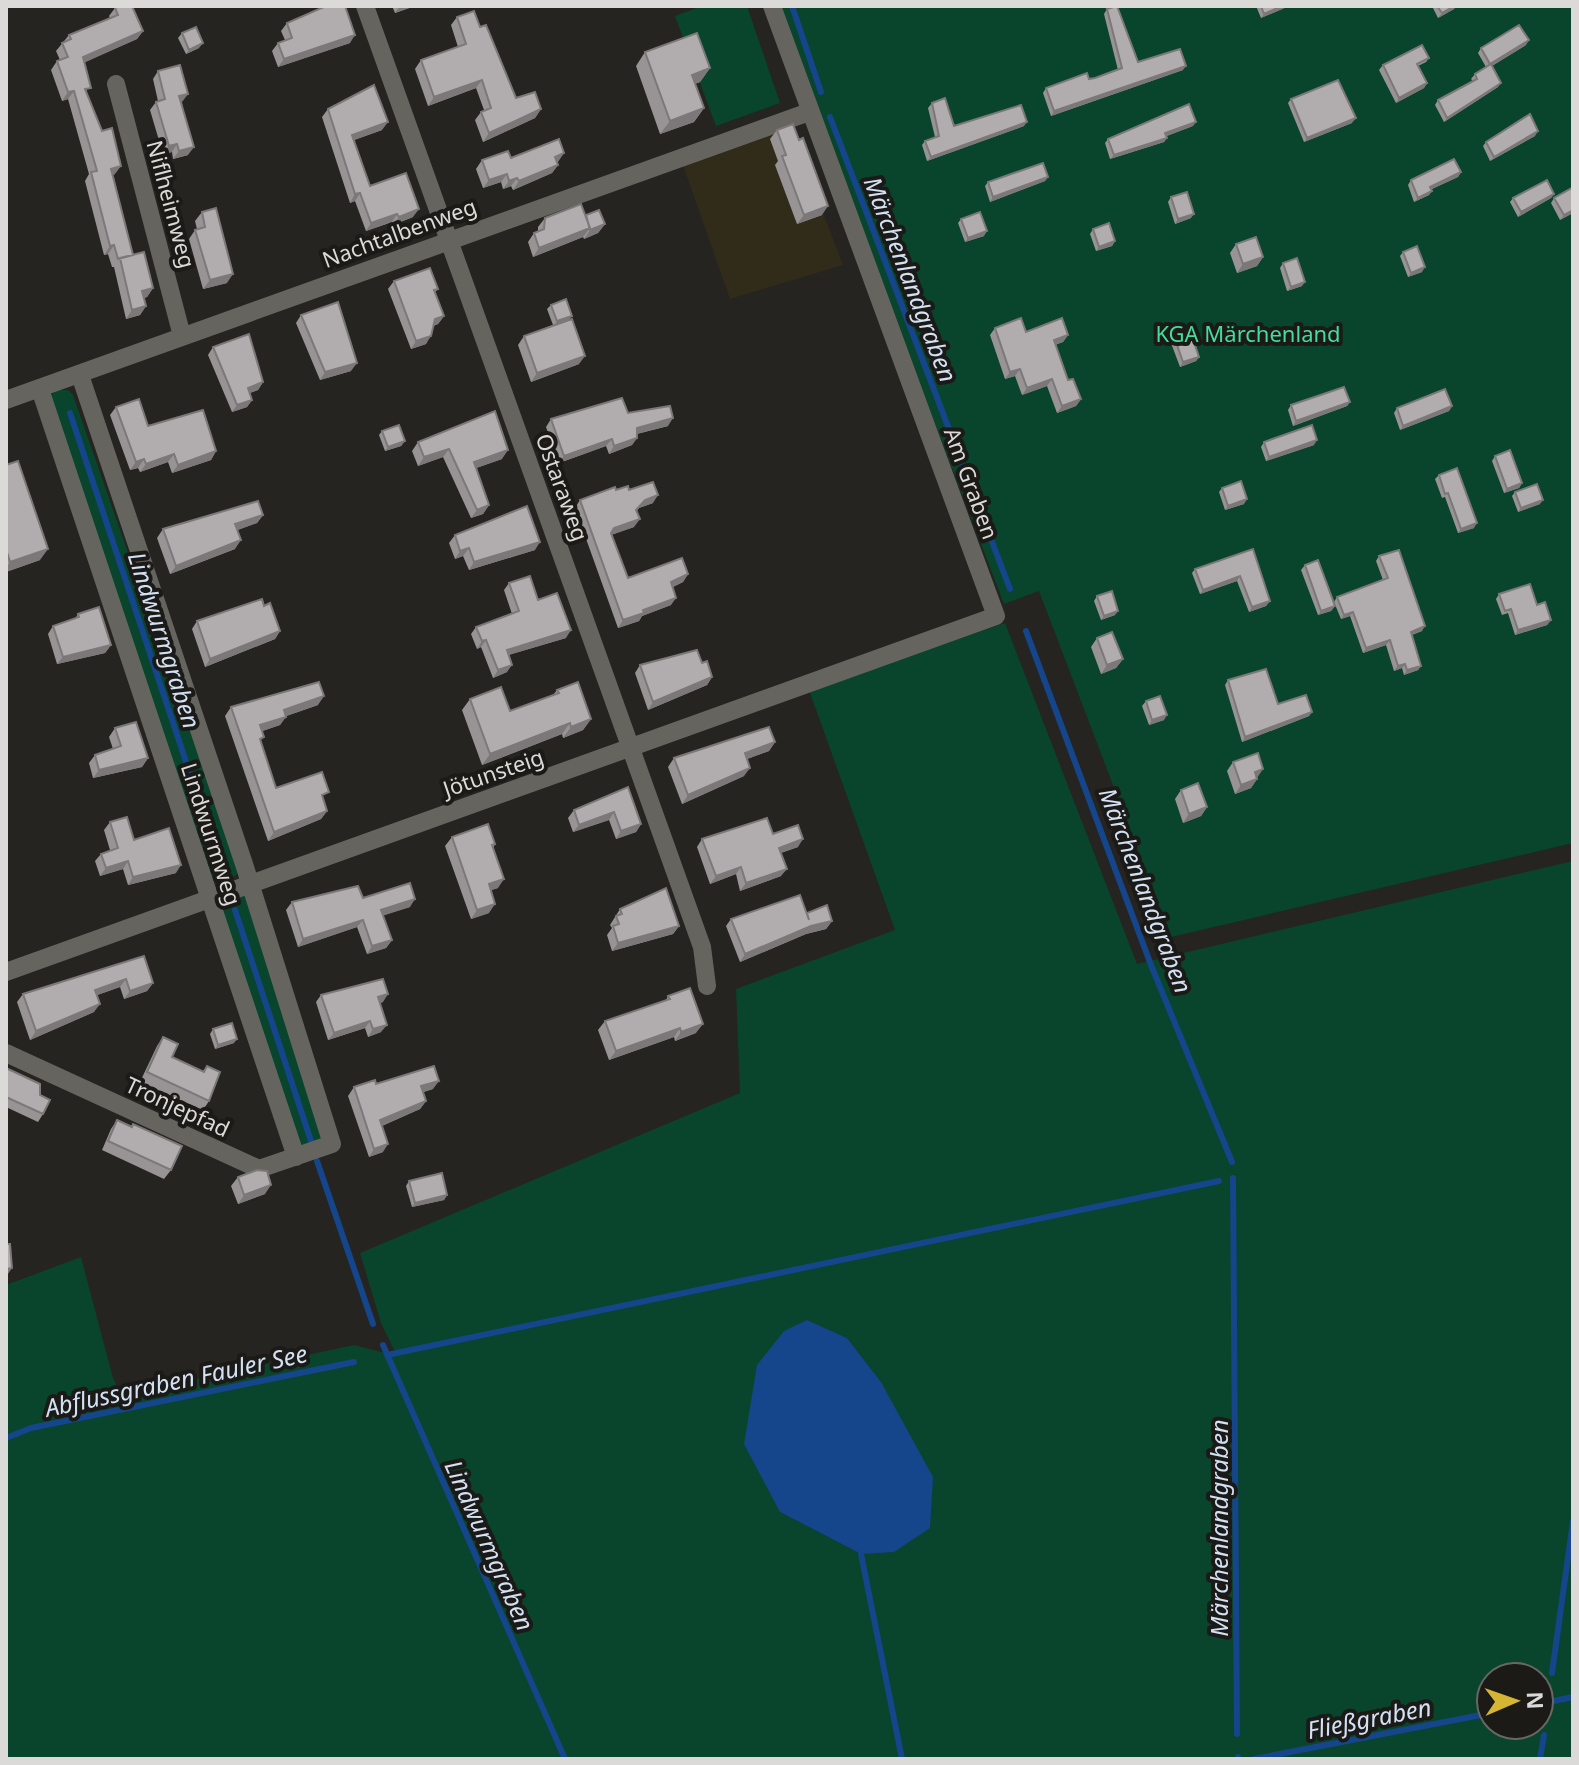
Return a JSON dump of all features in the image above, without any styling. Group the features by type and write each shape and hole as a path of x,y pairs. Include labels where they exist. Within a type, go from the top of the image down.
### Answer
{"street":[{"name":"Ostaraweg","path":"365,6 702,947 707,986"},
{"name":"Am Graben","path":"772,6 996,616"},
{"name":"Niflheimweg","path":"116,84 182,336"},
{"name":"Nachtalbenweg","path":"6,400 809,112"},
{"name":"Lindwurmweg","path":"80,375 332,1144"},
{"name":"Lindwurmweg","path":"40,389 207,898 296,1157"},
{"name":"Jötunsteig","path":"6,972 996,616"},
{"name":"Tronjepfad","path":"6,1053 259,1169 332,1144"}],"shaded area":[{"path":"790,127 843,265 730,299 683,165"}],"green space":[{"path":"702,6 747,6 780,103 716,126 675,16"},
{"name":"KGA Märchenland","path":"780,6 1573,6 1573,843 1171,937 1039,591 1004,604 817,115"},
{"path":"57,390 68,390 73,395 236,862 237,874 226,885 208,881 50,405 52,394"},
{"path":"1005,623 1137,964 1573,861 1573,1759 6,1759 6,1285 81,1257 113,1378 121,1395 354,1345 397,1356 381,1323 360,1253 740,1093 736,989 895,930 809,690","holes":["807,1320 847,1338 881,1382 861,1554 780,1512"]},
{"path":"237,895 245,896 322,1135 320,1143 300,1148 218,904"}],"water":[{"path":"807,1320 847,1338 881,1382 933,1477 930,1528 894,1552 861,1554 780,1512 744,1444 757,1365 784,1331"}],"building":[{"path":"132,6 143,31 83,57 91,88 85,89 102,131 112,128 121,166 111,169 133,255 118,259 114,245 110,246 91,172 97,171 74,91 68,92 57,61 68,57 62,43 71,39 69,35 118,15 115,8"},
{"path":"326,6 345,6 355,35 284,59 278,43 292,38 287,23"},
{"path":"1117,6 1138,62 1180,49 1186,66 1054,111 1046,88 1087,73 1089,79 1122,68 1107,9"},
{"path":"1261,6 1282,6 1264,14"},
{"path":"1437,6 1454,6 1442,13"},
{"path":"474,11 480,27 486,25 516,98 535,92 541,109 489,133 481,112 491,108 482,80 434,97 421,60 466,44 457,17"},
{"path":"1519,25 1529,40 1490,64 1481,48"},
{"path":"196,27 203,43 189,50 182,33"},
{"path":"697,33 710,68 692,75 704,108 670,121 645,52"},
{"path":"1422,45 1429,58 1417,64 1427,83 1399,98 1383,65"},
{"path":"1491,64 1501,83 1447,118 1438,100 1477,79 1475,74"},
{"path":"180,65 188,94 179,96 194,147 179,151 177,144 169,146 156,102 165,99 158,71"},
{"path":"1338,80 1356,118 1307,138 1291,99"},
{"path":"374,85 388,122 352,135 370,186 406,173 419,209 371,223 360,193 355,194 328,109"},
{"path":"945,98 954,126 1021,105 1027,122 931,157 925,141 939,136 932,103"},
{"path":"1189,104 1196,122 1165,133 1167,138 1114,155 1108,139"},
{"path":"1530,114 1538,131 1494,157 1486,142"},
{"path":"793,124 799,140 803,138 828,206 804,215 782,156 786,155 777,130"},
{"path":"559,139 564,153 555,157 558,165 519,181 517,178 509,181 507,174 489,180 482,160 508,151 511,158"},
{"path":"1454,159 1461,172 1430,187 1432,191 1418,198 1411,180"},
{"path":"1043,163 1048,177 993,197 988,182"},
{"path":"1547,180 1554,194 1521,212 1513,198"},
{"path":"1572,188 1573,210 1564,215 1554,198"},
{"path":"1187,192 1194,214 1178,219 1171,197"},
{"path":"581,204 590,228 539,248 534,233 544,229 545,218"},
{"path":"216,208 233,274 210,280 195,230 205,227 202,212"},
{"path":"599,210 605,224 590,230 586,215"},
{"path":"980,212 987,231 968,238 961,219"},
{"path":"1109,223 1115,241 1099,247 1093,229"},
{"path":"1256,237 1263,257 1243,264 1236,244"},
{"path":"1417,246 1425,267 1411,273 1403,252"},
{"path":"144,252 153,288 142,291 146,306 132,310 120,258"},
{"path":"1297,258 1305,282 1291,287 1283,263"},
{"path":"430,268 444,316 435,319 431,336 416,341 394,281"},
{"path":"566,299 572,316 557,321 551,305"},
{"path":"338,302 357,363 325,372 301,315"},
{"path":"1021,318 1026,332 1062,318 1068,335 1054,340 1068,380 1073,379 1081,399 1062,406 1052,379 1027,388 1020,369 1010,372 995,328"},
{"path":"572,319 585,356 537,373 524,336"},
{"path":"1191,333 1199,357 1183,362 1175,339"},
{"path":"249,334 263,382 248,388 252,400 237,405 213,347"},
{"path":"1344,387 1350,402 1296,421 1291,405"},
{"path":"1445,389 1452,406 1403,426 1397,408"},
{"path":"622,398 628,413 670,406 673,418 637,428 637,438 614,446 612,439 564,456 551,419"},
{"path":"139,399 148,426 203,410 216,451 178,465 174,454 146,464 144,459 136,462 116,407"},
{"path":"495,411 508,450 474,462 489,505 477,510 449,449 424,457 418,442"},
{"path":"399,425 405,441 388,447 382,431"},
{"path":"1312,425 1317,440 1269,457 1264,442"},
{"path":"1510,450 1522,483 1507,489 1495,456"},
{"path":"18,461 48,549 10,562 6,549 6,465"},
{"path":"1457,468 1477,523 1461,529 1439,475"},
{"path":"1241,481 1247,499 1228,506 1222,488"},
{"path":"653,482 658,495 645,500 636,510 640,519 614,528 611,533 628,578 682,558 688,574 671,582 676,598 623,620 580,500 615,487 616,490 628,486 629,490"},
{"path":"1537,484 1543,500 1521,508 1515,492"},
{"path":"258,501 263,515 235,524 241,540 176,566 163,529"},
{"path":"527,506 540,542 474,562 469,548 460,551 455,535"},
{"path":"1253,549 1270,601 1252,607 1240,576 1203,590 1195,569"},
{"path":"1399,550 1425,626 1411,632 1421,666 1407,670 1405,664 1398,666 1390,640 1366,648 1353,612 1344,615 1337,597 1388,578 1379,556"},
{"path":"1318,560 1335,606 1321,611 1305,565"},
{"path":"530,576 538,600 557,593 571,630 507,650 512,665 498,670 486,640 482,641 476,627 519,611 509,583"},
{"path":"1530,584 1537,605 1545,602 1551,620 1518,630 1511,609 1505,611 1499,594"},
{"path":"1112,591 1118,611 1104,616 1097,596"},
{"path":"262,599 264,606 270,603 280,631 210,659 197,621"},
{"path":"99,607 111,645 63,657 53,626"},
{"path":"1112,632 1123,659 1107,665 1097,638"},
{"path":"697,650 702,663 707,661 712,677 653,702 640,665"},
{"path":"1266,669 1278,704 1306,695 1312,712 1245,737 1228,680"},
{"path":"319,682 324,696 284,710 286,717 260,725 264,737 260,739 276,788 322,772 329,792 322,795 327,811 274,832 231,707"},
{"path":"578,682 591,719 571,727 570,723 490,754 470,699 501,687 510,711 559,693 557,690"},
{"path":"1160,696 1167,715 1152,720 1146,701"},
{"path":"136,722 148,758 99,770 95,755 121,746 115,728"},
{"path":"769,727 775,742 745,753 750,768 688,795 674,758"},
{"path":"1258,753 1263,769 1255,772 1257,779 1241,785 1233,762"},
{"path":"1198,783 1207,807 1189,814 1181,790"},
{"path":"628,787 641,824 621,831 614,812 579,825 574,810"},
{"path":"127,817 134,840 169,828 181,865 133,877 128,861 106,868 101,854 118,848 110,822"},
{"path":"767,818 773,834 798,825 803,839 779,848 787,869 746,883 741,867 716,876 702,839"},
{"path":"488,824 504,879 489,884 495,904 477,910 452,837"},
{"path":"410,883 415,899 381,910 392,940 372,946 363,920 303,939 292,902 358,886 363,898"},
{"path":"666,888 679,926 618,943 613,926 619,924 616,916 622,914 620,909"},
{"path":"800,895 809,920 807,913 827,905 832,921 811,926 745,954 731,919"},
{"path":"144,956 153,983 130,991 126,979 95,990 100,1004 36,1031 23,994"},
{"path":"383,979 388,994 378,997 387,1025 373,1029 370,1021 334,1033 321,995"},
{"path":"690,988 703,1024 681,1032 680,1028 616,1051 605,1021 670,999 668,996"},
{"path":"232,1023 237,1039 218,1045 213,1029"},
{"path":"163,1037 178,1044 172,1057 204,1072 207,1066 220,1072 209,1101 147,1072"},
{"path":"434,1066 439,1081 421,1086 426,1101 380,1120 388,1144 374,1149 354,1087 375,1080 376,1084"},
{"path":"6,1068 40,1084 40,1095 50,1100 43,1114 6,1097"},
{"path":"117,1120 182,1146 171,1170 108,1141"},
{"path":"257,1170 267,1171 271,1185 244,1195 238,1177"},
{"path":"442,1173 447,1195 415,1203 409,1181"},
{"path":"6,1244 10,1244 12,1268 6,1269"}],"waterway":[{"name":"Märchenlandgraben","path":"792,6 821,92"},
{"name":"Märchenlandgraben","path":"830,117 1010,589"},
{"name":"Lindwurmgraben","path":"70,413 225,879"},
{"name":"Märchenlandgraben","path":"1026,631 1151,965 1232,1162"},
{"name":"Lindwurmgraben","path":"235,910 311,1141"},
{"name":"Lindwurmgraben","path":"317,1161 373,1324"},
{"name":"Märchenlandgraben","path":"1233,1178 1237,1734"},
{"path":"387,1355 1219,1181"},
{"name":"Lindwurmgraben","path":"383,1345 565,1759"},
{"name":"Abflussgraben Fauler See","path":"6,1438 31,1428 354,1362"},
{"path":"1554,1661 1573,1521"},
{"path":"861,1554 902,1759"},
{"name":"Fließgraben","path":"1555,1701 1573,1697"},
{"name":"Fließgraben","path":"1254,1759 1475,1716"},
{"path":"1540,1759 1543,1741"}]}
